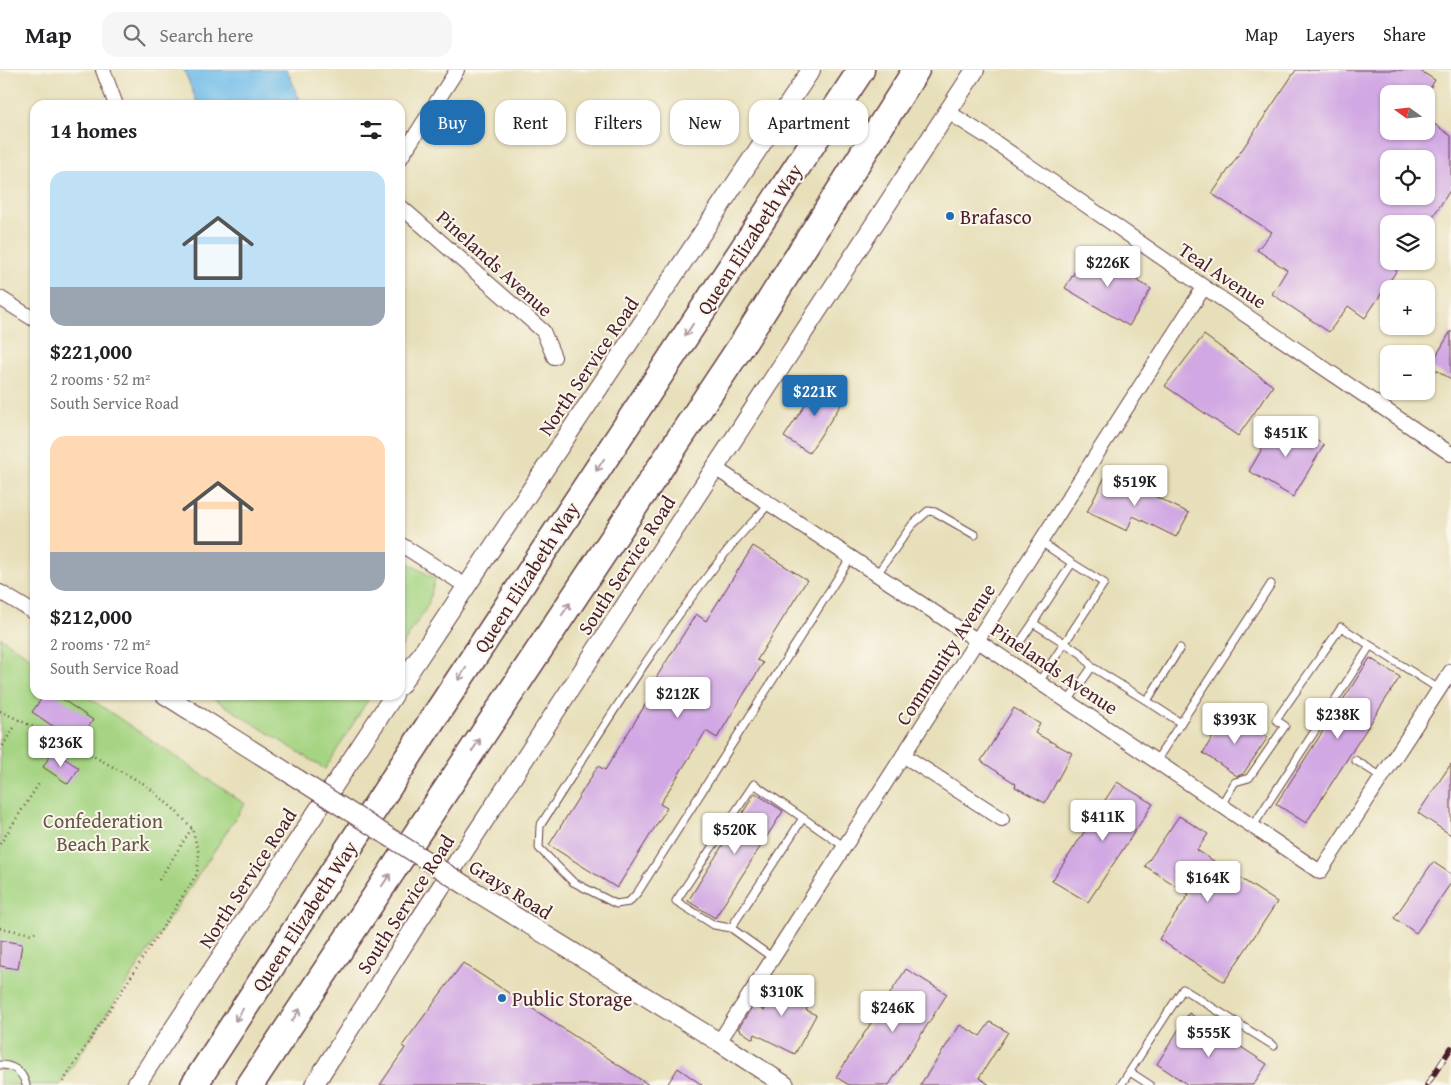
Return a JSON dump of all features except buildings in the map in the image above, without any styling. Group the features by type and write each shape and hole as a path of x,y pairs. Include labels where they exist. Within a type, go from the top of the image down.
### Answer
{"highway":[{"name":"Queen Elizabeth Way","path":"194,1085 432,720 861,70"},
{"path":"250,1085 745,340 916,70"}],"street":[{"path":"103,70 114,100"},
{"path":"405,151 457,70"},
{"name":"North Service Road","path":"405,678 811,70"},
{"name":"South Service Road","path":"314,1085 418,922 975,70"},
{"name":"Teal Avenue","path":"948,112 991,139 1204,287 1451,454"},
{"name":"Pinelands Avenue","path":"405,210 543,330 554,356"},
{"name":"Community Avenue","path":"719,1042 1204,287"},
{"path":"0,298 30,317"},
{"name":"Pinelands Avenue","path":"715,468 1068,701 1320,872 1382,776"},
{"path":"405,547 466,586"},
{"path":"0,592 30,610"},
{"path":"1382,776 1451,671"},
{"name":"Grays Road","path":"174,700 785,1085"},
{"name":"North Service Road","path":"136,1085 391,700"},
{"path":"903,755 1002,819"}],"lane":[{"path":"769,504 732,545 693,597 640,672 540,826 539,848 573,882 616,904 629,902 643,884 851,557"},
{"path":"877,574 912,525 928,511 935,512 975,535"},
{"path":"1039,682 1104,583 1041,542"},
{"path":"1020,642 1072,563"},
{"path":"1156,761 1271,584"},
{"path":"1033,623 1082,654 1092,667 1181,723"},
{"path":"1221,805 1235,782 1249,778 1285,726 1276,720 1341,627 1439,689"},
{"path":"1252,826 1370,646"},
{"path":"1147,701 1180,648"},
{"path":"1068,701 1092,667"},
{"path":"1356,760 1382,776"},
{"path":"773,958 731,928 714,925 676,901 754,784 845,847"},
{"path":"731,928 803,818"},
{"path":"1121,1085 1183,989 1274,1046"},
{"path":"0,1065 14,1068 20,1073 26,1085"},
{"path":"1130,1072 1150,1085"}],"path":[{"path":"0,711 86,752 146,785 192,828 199,854 196,874 60,1085"},
{"path":"0,750 2,743 19,720"},
{"path":"0,844 40,782"},
{"path":"159,880 192,828"},
{"path":"0,928 32,934 36,932"}],"green space":[{"path":"405,561 435,579 428,605 405,641"},
{"name":"Confederation Beach Park","path":"0,637 30,658 30,700 92,700 245,804 60,1085 0,1085"},
{"path":"216,700 368,700 325,769"}],"water":[{"path":"184,70 287,70 300,100 196,100"}],"railway":[{"path":"1427,1085 1451,1048"}],"place":[{"name":"Brafasco","path":"950,216"},
{"name":"Public Storage","path":"502,998"}]}
